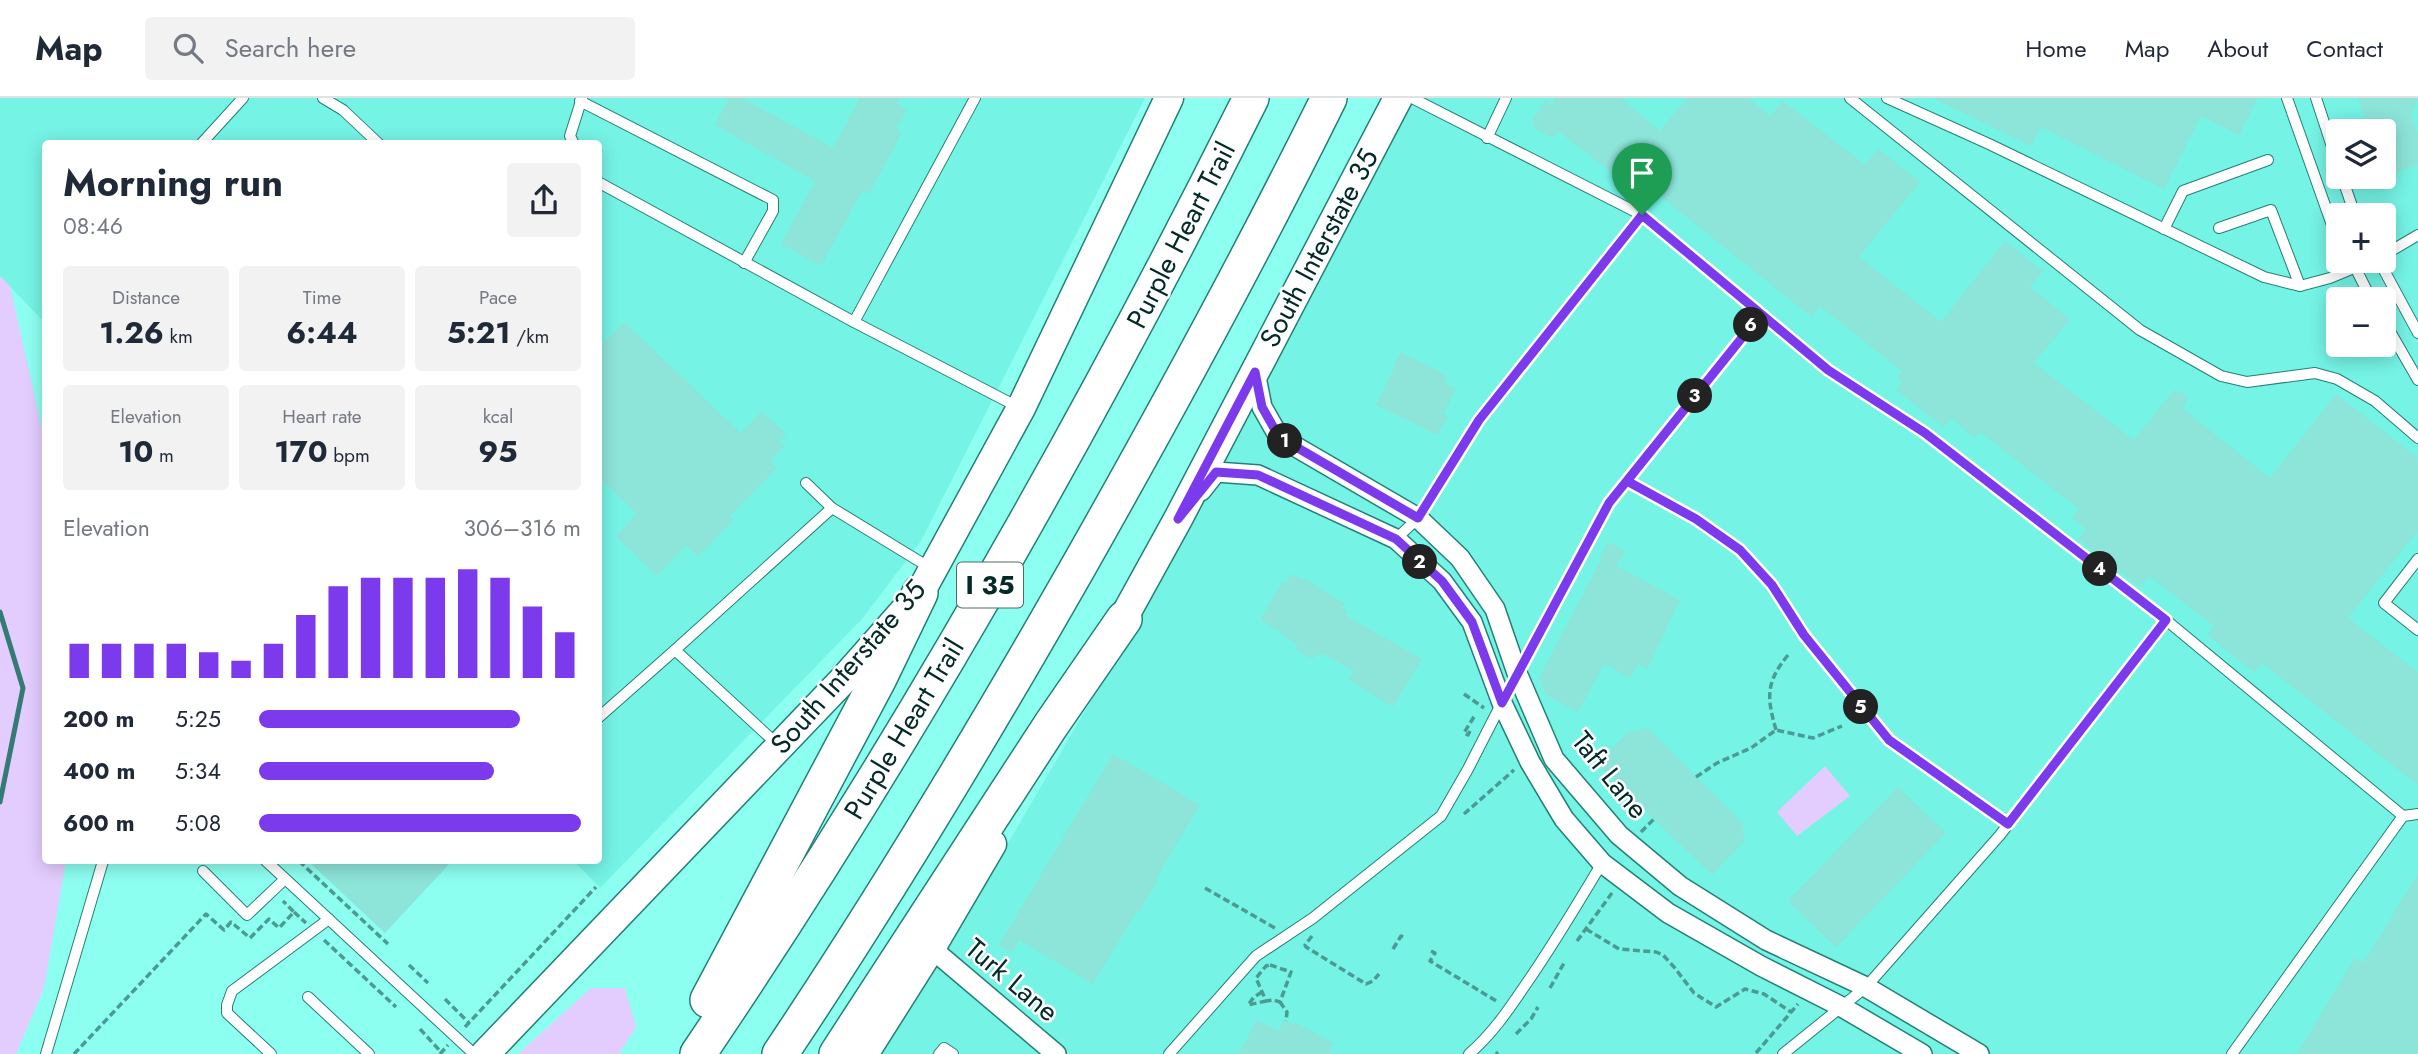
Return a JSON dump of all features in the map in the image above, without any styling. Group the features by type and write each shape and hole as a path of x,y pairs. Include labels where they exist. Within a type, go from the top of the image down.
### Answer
{"highway":[{"name":"Purple Heart Trail","path":"698,1054 834,844 1009,552 1095,400 1251,98"},
{"name":"I 35","path":"780,1054 888,890 1030,652 1175,396 1329,98"},
{"path":"676,1054 779,871 880,678 926,581"},
{"path":"837,1054 1051,725 1124,619"}],"main road":[{"name":"South Interstate 35","path":"485,1054 844,679 926,581 1021,408 1167,98"},
{"name":"South Interstate 35","path":"864,1054 931,948 1124,619 1398,98"}],"street":[{"name":"Taft Lane","path":"1255,372 1262,407 1279,437 1418,518 1460,558 1495,609 1517,673 1554,758 1619,835 1680,886 1755,933 1866,987 1979,1054"},
{"name":"Taft Lane","path":"1178,519 1216,472 1258,475 1396,539 1442,581 1472,622 1490,707 1530,762 1564,819 1602,863 1668,913 1761,966 1842,1007 1922,1054"},
{"name":"Turk Lane","path":"931,948 1056,1054"}],"lane":[{"path":"205,140 243,98"},
{"path":"323,98 343,110 375,140"},
{"path":"854,322 975,98"},
{"path":"1412,98 1642,215 1828,370 1925,433 2166,620 2403,816"},
{"path":"1487,138 1506,98"},
{"path":"1850,98 2140,330 2221,376 2247,382 2315,373 2337,379 2375,401 2418,438"},
{"path":"1886,98 1989,144 2264,277 2300,286 2330,278 2338,273"},
{"path":"2287,98 2326,208"},
{"path":"2316,98 2326,128"},
{"path":"572,140 570,136 581,100 773,201 773,211 744,263"},
{"path":"2164,229 2183,191 2268,160"},
{"path":"602,184 854,322 1021,408"},
{"path":"2219,228 2272,210 2300,286"},
{"path":"1396,539 1418,518 1479,420 1642,215"},
{"path":"2396,249 2418,235"},
{"path":"2386,273 2418,333"},
{"path":"1169,1054 1256,957 1313,918 1441,816 1468,769 1490,707 1517,673 1609,503 1761,314"},
{"path":"2396,342 2418,380"},
{"path":"1627,481 1696,519 1740,550 1772,585 1804,635 1889,740 2008,824"},
{"path":"806,482 832,508 926,581"},
{"path":"602,714 832,508"},
{"path":"2418,559 2384,603 2418,630"},
{"path":"1783,1054 1866,987 2008,824 2166,620"},
{"path":"675,650 779,746"},
{"path":"2232,1054 2403,816 2418,814"},
{"path":"1469,1054 1489,1037 1509,1009 1547,954 1602,863"},
{"path":"46,1054 102,864"},
{"path":"269,864 474,1054"},
{"path":"204,870 247,915 285,879"},
{"path":"271,1054 228,1013 227,1005 232,991 329,919"},
{"path":"308,997 369,1054"},
{"path":"939,1054 944,1048 953,1054"}],"path":[{"path":"1776,730 1769,692 1788,655"},
{"path":"1464,694 1490,707 1468,735 1464,733 1475,715"},
{"path":"1696,777 1717,763 1751,748 1776,730 1813,738 1842,726"},
{"path":"1464,814 1518,766"},
{"path":"302,864 388,944"},
{"path":"445,999 468,1024 596,887"},
{"path":"1205,888 1275,928"},
{"path":"1577,941 1615,888"},
{"path":"283,901 396,1007"},
{"path":"74,1054 206,914 224,930 232,922 250,939 269,919 279,928 294,912"},
{"path":"1586,929 1619,949 1656,952 1662,955 1694,993 1716,1007 1745,989 1764,994 1791,1012"},
{"path":"1312,936 1305,945 1307,947 1366,984 1373,982 1378,974"},
{"path":"1393,949 1401,936 1406,938"},
{"path":"1431,951 1435,953 1430,961 1500,1004"},
{"path":"1550,988 1564,963"},
{"path":"409,965 428,984"},
{"path":"1266,1001 1256,978 1266,967 1276,966 1291,972 1280,1002"},
{"path":"1262,992 1248,1005 1274,1000 1280,1002 1287,1012 1286,1021"},
{"path":"1756,1053 1798,1004"},
{"path":"1516,1034 1538,1007"},
{"path":"1522,1017 1529,1021"},
{"path":"419,1029 442,1052"}],"shaded area":[{"path":"0,98 1145,98 921,541 862,619 600,888 577,864 602,864 602,140 42,140 42,320 0,276"},
{"path":"1408,98 2418,98 2418,1054 879,1054 926,984 1160,582"},
{"path":"0,276 10,286 42,429 42,864 65,864 44,988 16,1054 0,1054"},
{"path":"1825,766 1850,796 1797,836 1777,812"},
{"path":"591,988 625,988 636,1027 619,1054 518,1054"}],"building":[{"path":"729,98 742,98 833,148 860,98 900,98 897,104 907,110 896,129 902,133 869,194 862,191 821,266 781,244 815,181 715,125"},
{"path":"1555,98 1621,98 1660,131 1687,98 1748,98 1771,116 1783,101 1865,165 1878,149 1920,182 1859,257 1941,322 2005,241 2043,271 2030,287 2070,319 2034,363 2134,440 2174,390 2188,396 2183,409 2270,478 2336,394 2418,458 2418,531 2348,618 2418,672 2418,785 2262,663 2254,672 2207,635 2214,626 2149,576 2140,587 2078,539 2086,529 2072,518 2079,509 1980,432 1975,438 1951,418 1944,427 1920,409 1896,390 1902,382 1897,378 1902,371 1820,306 1812,317 1628,170 1621,179 1558,131 1553,138 1534,128 1533,116 1539,112 1544,101 1552,104"},
{"path":"1933,98 2258,98 2239,135 2201,116 2164,189 2041,127 2031,146"},
{"path":"2358,98 2418,98 2411,115 2418,135 2418,165 2396,173 2396,119 2366,119"},
{"path":"624,322 741,433 762,411 786,434 779,442 784,446 770,461 777,468 730,516 734,520 698,557 687,545 657,576 616,536 637,514 602,481 602,344"},
{"path":"1401,352 1448,376 1445,383 1456,389 1443,414 1448,416 1438,435 1376,405"},
{"path":"1608,542 1625,551 1617,566 1680,600 1647,669 1638,664 1630,678 1604,664 1578,712 1546,695 1539,678"},
{"path":"1292,574 1303,580 1304,578 1345,604 1342,608 1348,612 1346,616 1422,659 1393,707 1348,679 1354,671 1322,653 1319,656 1316,654 1313,659 1295,649 1298,645 1283,636 1284,634 1260,620 1283,581 1286,583"},
{"path":"1647,728 1743,824 1744,841 1712,875 1597,764 1627,733"},
{"path":"1113,754 1200,805 1157,877 1157,882 1093,984 1019,940 1012,952 999,945"},
{"path":"1898,787 1946,833 1836,947 1788,901"},
{"path":"311,864 449,864 385,933"},
{"path":"2418,874 2418,1054 2297,1054 2355,958 2363,963"},
{"path":"1256,1020 1279,1031 1284,1020 1293,1024 1295,1022 1334,1043 1329,1054 1239,1054"}],"waterway":[{"path":"0,612 23,688 0,802"}],"route":[{"path":"1642,215 1479,420 1418,518 1279,437 1262,407 1255,372 1178,519 1216,472 1258,475 1396,539 1442,581 1472,622 1502,703 1609,503 1761,314 1828,370 1925,433 2166,620 2008,824 1889,740 1804,635 1772,585 1740,550 1696,519 1627,481 1761,314 1642,215"}]}
